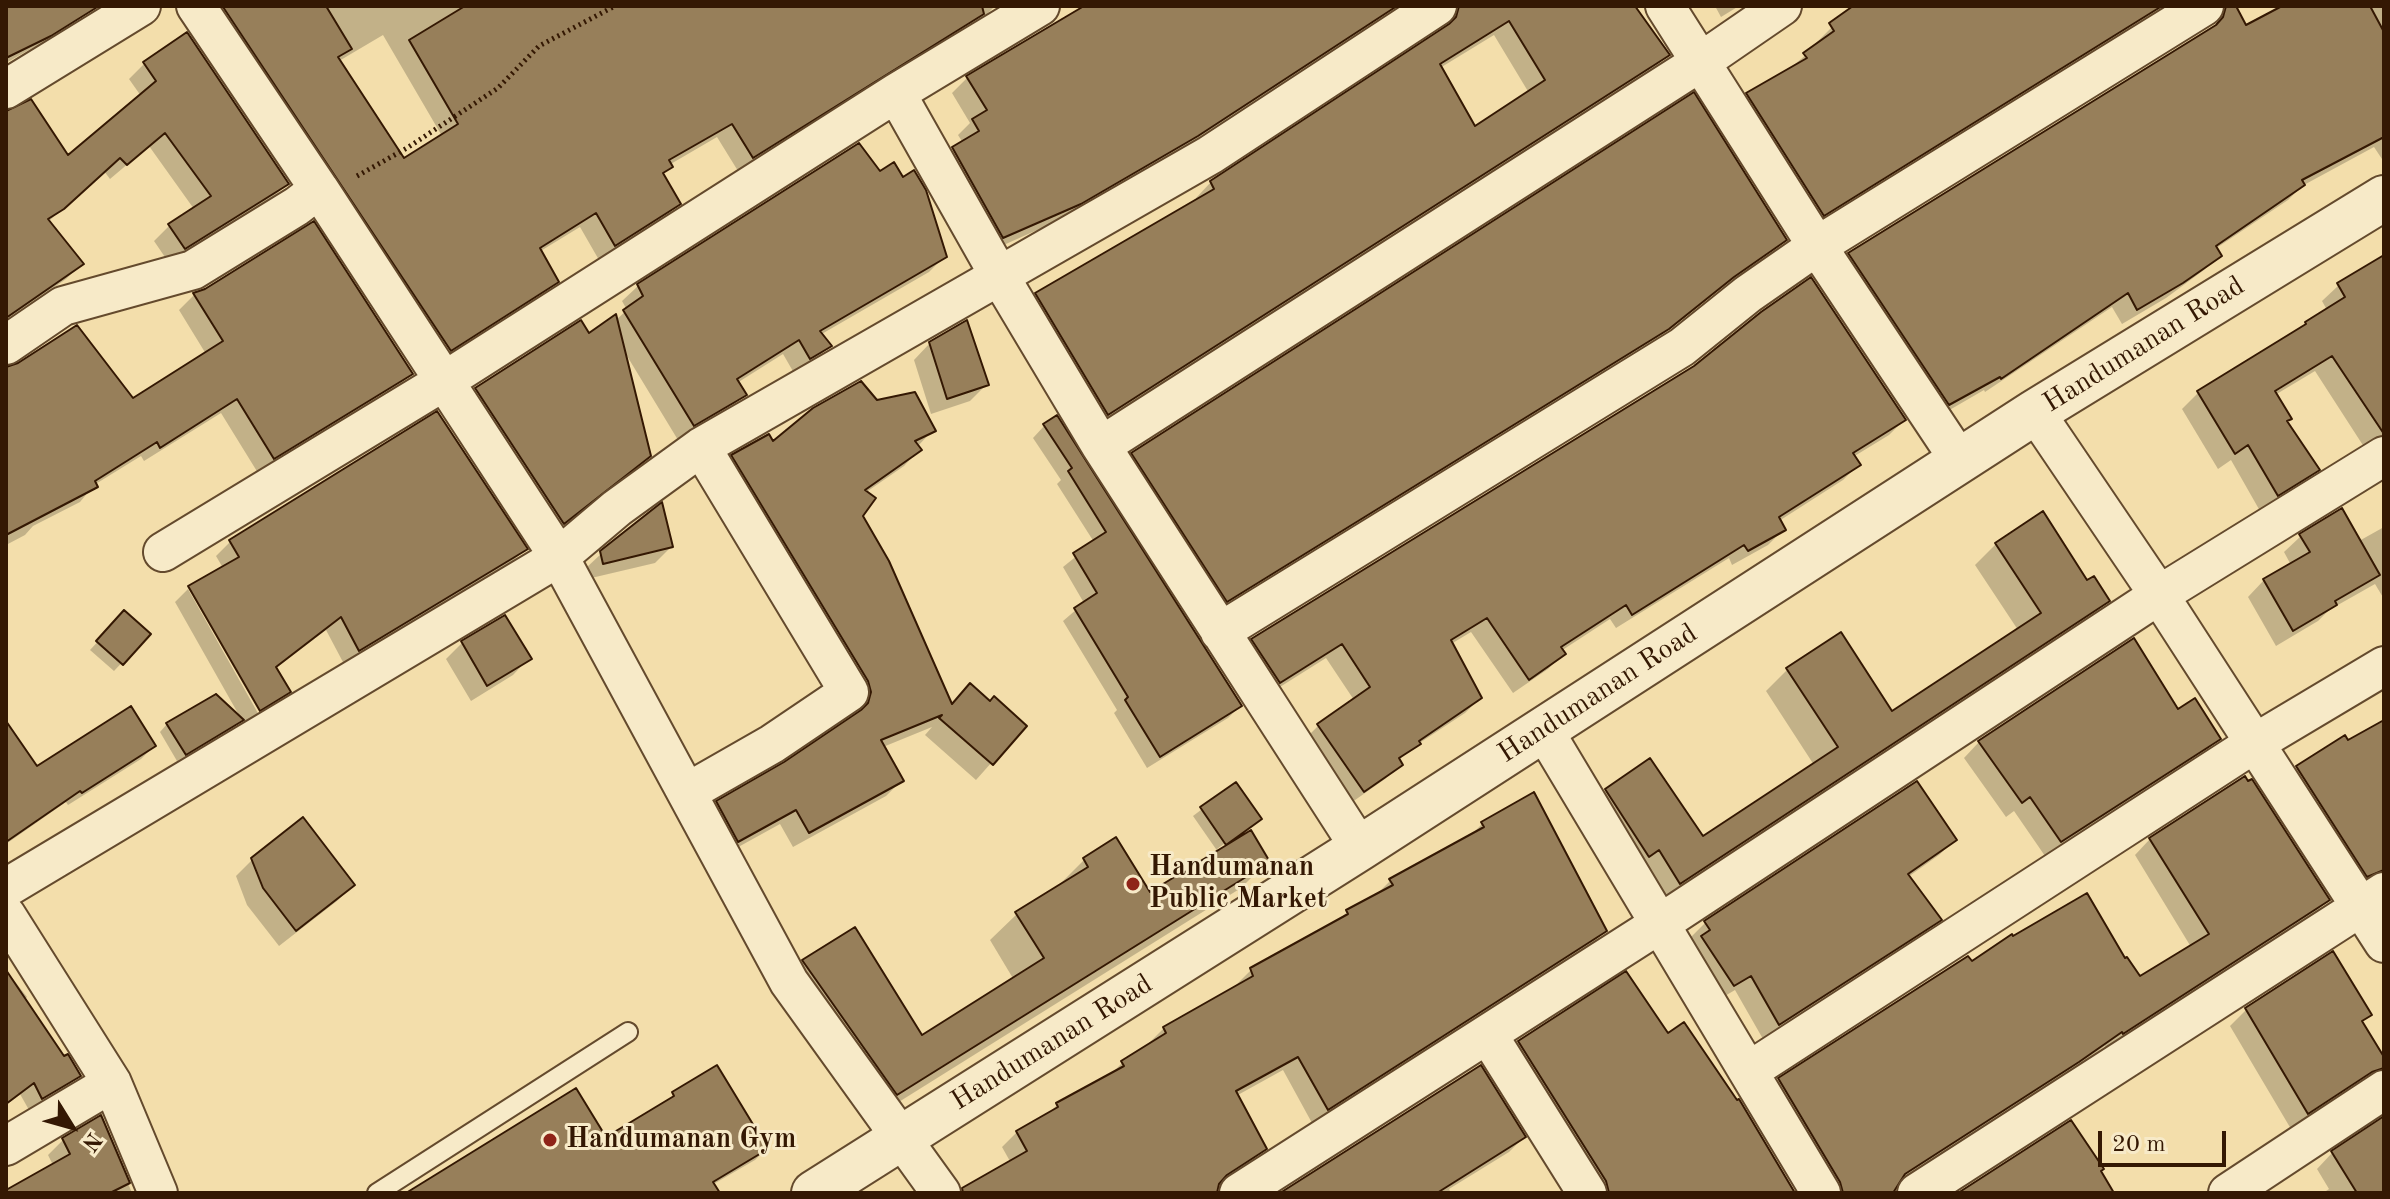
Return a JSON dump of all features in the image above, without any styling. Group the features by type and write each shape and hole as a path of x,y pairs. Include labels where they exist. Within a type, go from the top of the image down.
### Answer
{"street":[{"path":"6,89 141,6"},
{"path":"196,6 446,380 559,557 789,982 941,1193"},
{"path":"163,552 446,380 896,93 1040,6"},
{"path":"6,888 559,557 617,508 701,447 1210,155 1437,6"},
{"path":"1665,6 1817,246 1960,461"},
{"path":"1101,446 1702,61 1782,6"},
{"path":"1220,632 1682,347 1748,294 1817,246 2204,6"},
{"path":"896,93 1000,277 1101,446 1360,848"},
{"path":"6,345 63,306 193,270 321,191"},
{"name":"Handumanan Road","path":"814,1193 1360,848 2035,412 2384,198"},
{"path":"2035,412 2255,743 2372,899 2384,943"},
{"path":"688,792 772,744 849,692 701,447"},
{"path":"1239,1193 1661,923 2159,595 2384,456"},
{"path":"1749,1071 2255,743 2384,666"},
{"path":"1543,729 1821,1193"},
{"path":"1917,1193 2372,899"},
{"path":"6,915 112,1083 158,1193"},
{"path":"1488,1035 1587,1193"},
{"path":"6,1146 112,1083"},
{"path":"2228,1193 2384,1090"}],"lane":[{"path":"377,1193 628,1032"}],"path":[{"path":"321,191 407,148 498,88 539,46 615,6"}],"building":[{"path":"6,6 99,6 51,36 6,58"},
{"path":"326,6 352,49 338,57 404,158 458,124 409,40 465,6 982,6 984,14 753,158 732,124 669,160 673,167 663,173 681,204 615,246 596,213 540,248 559,282 451,351 223,7"},
{"path":"1084,6 1397,6 1198,136 1081,204 1003,238 952,147 979,131 972,119 987,110 966,76"},
{"path":"1459,6 1635,6 1670,55 1108,415 1035,293 1214,189 1210,181 1456,17","holes":["1509,21 1545,80 1475,126 1440,64"]},
{"path":"1853,6 2162,6 1824,216 1746,93 1807,58 1803,53 1834,31 1829,23"},
{"path":"2226,6 2236,6 2246,25 2282,6 2370,6 2384,32 2384,137 2302,180 2305,185 2216,246 2222,256 2183,283 2137,310 2128,293 2001,379 1949,405 1848,253 2216,25 2223,17"},
{"path":"187,32 289,184 185,249 168,224 211,196 165,133 127,165 120,158 64,209 48,219 84,264 6,318 6,111 31,99 68,155 156,81 143,62"},
{"path":"1694,92 1787,240 1669,329 1227,602 1131,453"},
{"path":"859,143 880,171 894,162 903,177 914,170 926,190 947,257 820,331 832,346 810,359 799,340 737,379 747,395 694,426 623,310 643,296 637,284"},
{"path":"314,221 413,374 274,459 237,399 160,448 157,442 95,481 98,487 6,535 6,367 18,363 77,325 133,398 223,341 193,293 205,289"},
{"path":"2384,255 2384,434 2332,356 2275,391 2292,419 2287,421 2320,470 2278,496 2248,445 2235,454 2197,391 2345,297 2337,283"},
{"path":"1811,277 1906,420 1853,453 1861,465 1779,517 1786,530 1748,551 1744,545 1632,615 1626,605 1561,647 1566,654 1529,680 1487,618 1451,640 1482,698 1419,741 1421,744 1399,758 1403,765 1364,792 1317,724 1370,687 1342,644 1280,683 1251,639 1694,366 1761,312"},
{"path":"616,314 651,456 564,524 475,388 581,320 589,333"},
{"path":"967,320 989,385 947,399 929,342"},
{"path":"861,381 877,400 915,392 936,431 915,441 922,450 865,490 876,498 863,516 889,561 952,704 970,683 990,701 994,696 1027,726 993,765 939,718 942,715 881,740 904,781 809,833 796,810 738,842 716,801 784,762 861,710 868,703 871,692 868,681 731,455 769,434 773,441 813,408"},
{"path":"437,411 528,549 359,651 341,617 276,667 291,692 260,711 188,586 239,557 229,540"},
{"path":"1057,415 1242,706 1160,757 1074,608 1097,593 1073,553 1106,532 1068,471 1072,468 1043,424"},
{"path":"662,502 673,547 603,564 600,551"},
{"path":"2342,508 2380,575 2335,601 2337,605 2293,631 2263,579 2310,552 2299,534"},
{"path":"2043,511 2087,580 2094,576 2110,601 1680,884 1659,850 1649,857 1605,789 1650,758 1703,836 1838,747 1786,668 1841,632 1892,711 2041,613 1995,543"},
{"path":"124,610 151,634 123,665 96,641"},
{"path":"505,615 532,659 487,686 461,641"},
{"path":"2134,638 2178,709 2195,698 2221,739 2061,842 2030,797 2022,803 1978,741"},
{"path":"216,694 244,720 186,755 166,723"},
{"path":"131,706 156,746 82,793 80,791 6,842 6,721 37,766"},
{"path":"2384,720 2384,870 2367,877 2296,766 2345,735 2348,740"},
{"path":"2245,776 2248,781 2252,779 2330,900 1905,1174 1893,1193 1843,1193 1840,1182 1778,1078 1968,956 1972,961 2012,934 2087,893 2125,958 2140,976 2209,934 2149,838"},
{"path":"1917,781 1957,840 1908,874 1942,920 1779,1025 1751,976 1734,986 1701,936 1710,930 1704,921"},
{"path":"1236,782 1262,819 1226,845 1200,807"},
{"path":"1534,792 1607,931 1328,1110 1298,1057 1236,1091 1267,1149 1227,1175 1219,1184 1217,1193 963,1193 962,1188 1027,1151 1016,1131 1058,1107 1056,1103 1124,1066 1121,1061 1166,1033 1163,1027 1253,976 1250,968 1348,914 1346,910 1393,885 1389,879 1484,827 1481,822"},
{"path":"303,817 355,885 296,931 263,888 251,858"},
{"path":"1251,830 1270,862 897,1095 802,960 855,927 922,1035 1044,958 1015,912 1088,867 1083,858 1116,837 1150,892"},
{"path":"2333,951 2372,1015 2362,1021 2384,1057 2384,1068 2372,1072 2308,1114 2245,1008"},
{"path":"6,970 81,1076 42,1099 34,1083 6,1104"},
{"path":"1626,971 1668,1033 1684,1022 1739,1099 1795,1193 1609,1193 1606,1181 1518,1041"},
{"path":"717,1065 768,1149 713,1182 720,1193 406,1193 576,1088 606,1137 674,1096 672,1092"},
{"path":"1481,1065 1526,1137 1437,1193 1280,1193"},
{"path":"101,1115 130,1183 110,1193 6,1193 6,1190 70,1154 62,1138"},
{"path":"2384,1116 2384,1193 2357,1193 2331,1151"},
{"path":"2071,1120 2104,1169 2101,1171 2114,1193 1958,1193"}],"place":[{"name":"Handumanan Public Market","path":"1133,884"},
{"name":"Handumanan Gym","path":"550,1140"}]}
